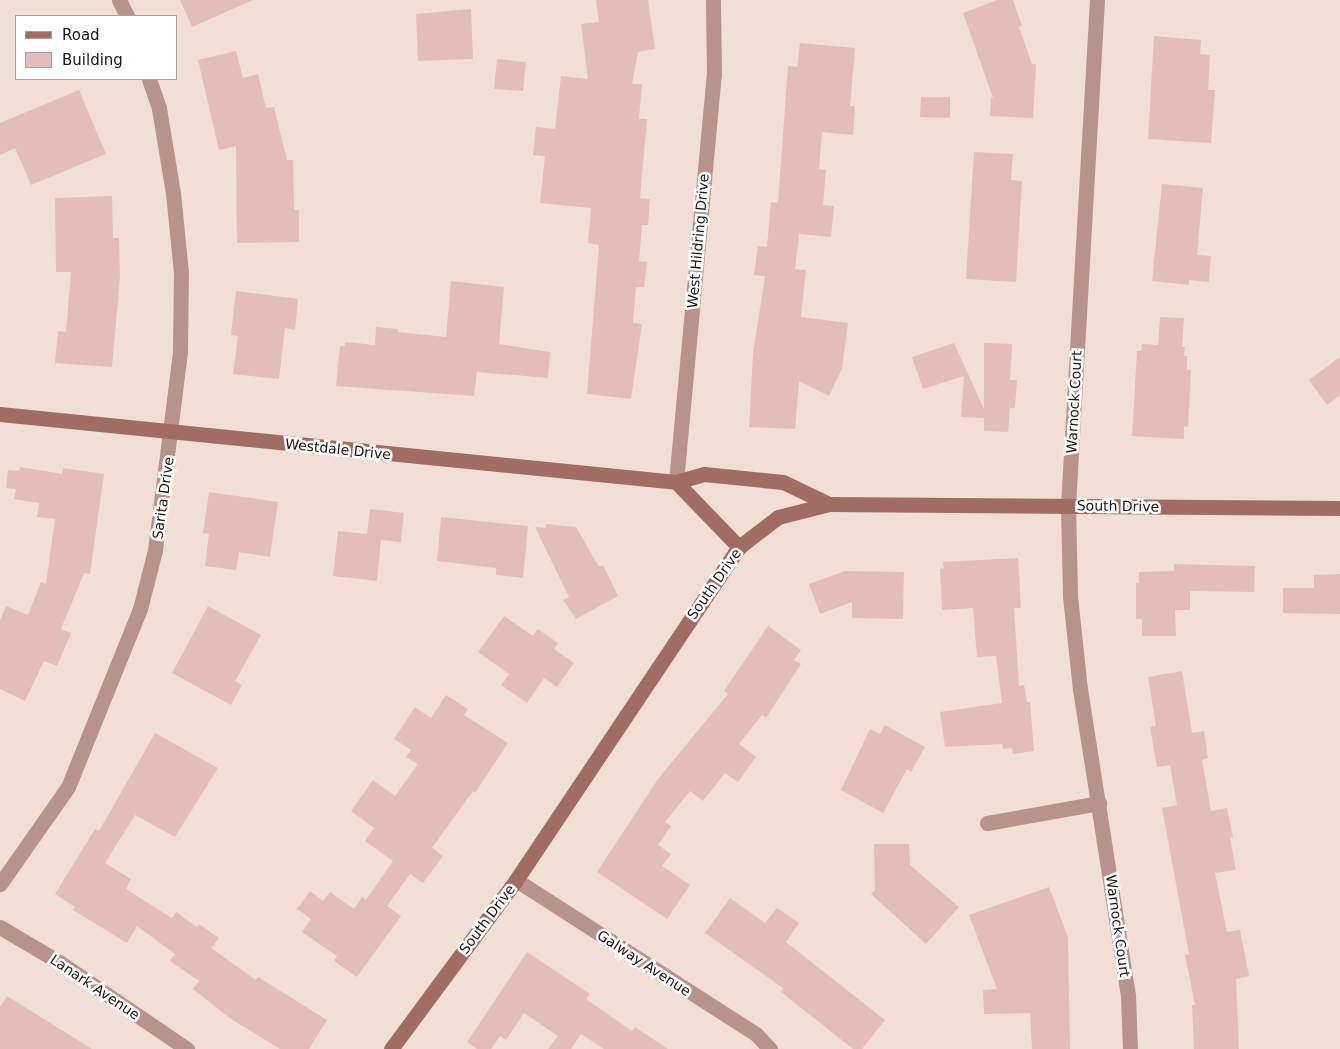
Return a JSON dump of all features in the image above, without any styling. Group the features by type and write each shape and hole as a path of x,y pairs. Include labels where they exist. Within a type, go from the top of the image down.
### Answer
{"street":[{"path":"118,0 126,15"},
{"name":"West Hildring Drive","path":"676,482 714,74 713,0"},
{"name":"Warnock Court","path":"1097,0 1068,506 1070,596 1128,995 1130,1049"},
{"name":"Sarita Drive","path":"0,884 68,787 140,609 155,550 172,432 180,352 181,272 173,193 159,108 149,80"},
{"name":"Westdale Drive","path":"0,414 676,482 704,474 783,482 829,504"},
{"path":"676,482 739,546"},
{"name":"South Drive","path":"391,1049 516,880 739,546 778,517 829,504 1340,508"},
{"path":"987,823 1099,803"},
{"name":"Galway Avenue","path":"516,880 756,1034 770,1049"},
{"name":"Lanark Avenue","path":"0,927 59,962 187,1049"}],"building":[{"path":"180,0 253,0 192,27"},
{"path":"596,0 648,0 655,49 638,52 632,84 642,84 639,119 647,119 640,198 650,199 648,225 642,225 639,261 647,262 644,287 636,287 633,323 642,324 631,399 587,394 599,245 588,243 591,208 540,203 545,156 533,155 536,127 555,129 561,76 588,79 581,24 599,22"},
{"path":"997,0 1013,0 1022,26 1019,27 1032,64 1036,64 1033,118 990,116 991,98 993,98 963,13"},
{"path":"471,9 473,59 418,61 416,14"},
{"path":"1154,36 1201,40 1200,54 1210,55 1208,90 1215,90 1211,143 1148,139"},
{"path":"800,43 855,48 850,106 855,106 853,135 822,132 819,169 826,170 823,205 834,206 831,237 799,234 795,269 806,270 801,317 848,323 842,369 829,396 799,381 795,429 749,427 753,354 765,276 754,275 758,246 767,247 771,202 778,203 788,66 797,67"},
{"path":"236,51 243,78 258,74 266,108 274,107 287,160 293,160 294,210 299,210 299,242 237,243 236,146 219,150 198,60"},
{"path":"497,59 526,62 523,91 494,89"},
{"path":"79,90 106,154 31,185 15,148 0,155 0,123"},
{"path":"921,97 950,97 950,118 920,117"},
{"path":"974,152 1013,154 1011,180 1022,181 1016,282 966,279"},
{"path":"1162,184 1203,188 1197,255 1211,256 1209,282 1189,280 1189,285 1152,281"},
{"path":"112,196 113,238 119,238 120,277 112,367 55,363 58,331 66,332 71,272 56,272 55,198"},
{"path":"451,281 504,287 499,344 550,352 548,378 477,372 474,396 336,386 340,346 345,346 345,342 375,345 376,327 398,329 398,332 446,337"},
{"path":"236,291 298,299 295,330 285,328 279,379 233,374 238,336 231,335"},
{"path":"1160,317 1184,318 1182,347 1185,347 1184,356 1187,356 1187,370 1191,370 1188,427 1184,426 1184,439 1132,436 1137,351 1141,351 1142,344 1158,345"},
{"path":"954,343 984,409 984,343 1012,344 1010,380 1017,380 1015,408 1010,408 1008,432 984,431 984,418 961,417 964,376 923,389 912,357"},
{"path":"1340,357 1340,395 1327,405 1309,380"},
{"path":"20,467 62,474 63,468 104,474 90,574 84,573 61,629 71,633 57,666 44,661 25,701 0,689 0,621 6,606 28,615 41,582 46,584 55,519 37,517 39,503 14,499 16,489 6,488 8,470 19,471"},
{"path":"209,492 278,502 270,557 239,552 236,570 205,566 209,534 203,533"},
{"path":"370,509 404,513 401,542 381,540 377,581 333,576 338,531 367,534"},
{"path":"441,517 528,526 523,578 496,575 496,568 437,561"},
{"path":"546,524 576,527 599,567 603,565 618,596 576,619 563,600 569,597 535,527 545,528"},
{"path":"1018,558 1021,608 1014,608 1019,686 1024,685 1027,702 1030,702 1034,751 1013,754 1012,748 1003,749 1002,744 945,747 940,712 1002,703 996,656 977,657 973,608 942,610 940,569 944,568 943,562"},
{"path":"1174,564 1255,566 1254,592 1190,591 1190,610 1175,610 1176,636 1142,636 1142,619 1136,619 1136,583 1139,583 1139,572 1174,571"},
{"path":"845,571 904,572 903,619 852,618 852,602 820,614 809,584"},
{"path":"1340,574 1340,614 1283,613 1283,588 1314,588 1314,575"},
{"path":"208,606 261,635 235,681 242,685 231,705 172,673"},
{"path":"504,616 533,636 538,629 558,643 554,649 574,663 557,687 544,678 527,703 501,685 509,674 478,652"},
{"path":"768,626 801,650 794,660 801,664 766,718 762,715 739,744 756,757 738,782 725,773 703,801 690,791 665,822 671,826 658,845 671,854 662,866 690,885 667,919 597,872 658,779 728,694 724,691"},
{"path":"1182,671 1192,733 1204,731 1208,758 1202,760 1211,811 1227,808 1233,837 1230,838 1236,870 1215,873 1227,932 1240,930 1249,976 1236,979 1239,1049 1194,1049 1192,1005 1195,1005 1185,955 1189,954 1162,808 1177,805 1170,765 1157,767 1150,727 1156,726 1148,677"},
{"path":"446,695 468,709 464,715 508,743 475,793 473,791 432,848 443,856 423,883 410,874 387,906 401,916 357,977 334,961 337,956 302,932 311,919 297,909 310,891 323,901 330,892 354,909 362,897 366,900 393,861 365,841 374,828 351,811 373,780 395,796 418,764 406,757 411,750 394,739 415,707 431,718"},
{"path":"885,725 925,747 911,772 907,769 883,813 841,790 870,729 880,734"},
{"path":"155,733 218,768 175,837 135,815 105,863 131,879 126,889 172,918 176,912 197,927 199,924 219,938 211,948 256,980 258,977 327,1020 309,1049 280,1049 231,1019 193,989 199,981 170,961 175,954 137,926 127,943 73,910 75,907 55,894 95,829 99,831"},
{"path":"874,844 909,844 910,865 959,907 926,944 871,894 875,890"},
{"path":"1049,887 1068,937 1070,1049 1032,1049 1030,1013 984,1014 983,990 997,989 969,915"},
{"path":"730,898 765,923 777,908 799,923 786,942 885,1020 862,1049 853,1049 781,992 783,988 705,933"},
{"path":"527,952 590,994 586,999 632,1031 635,1027 668,1049 604,1049 581,1034 571,1049 548,1049 558,1036 524,1013 506,1040 500,1036 491,1049 477,1049 467,1042"},
{"path":"7,996 92,1049 0,1049 0,1007"}]}
